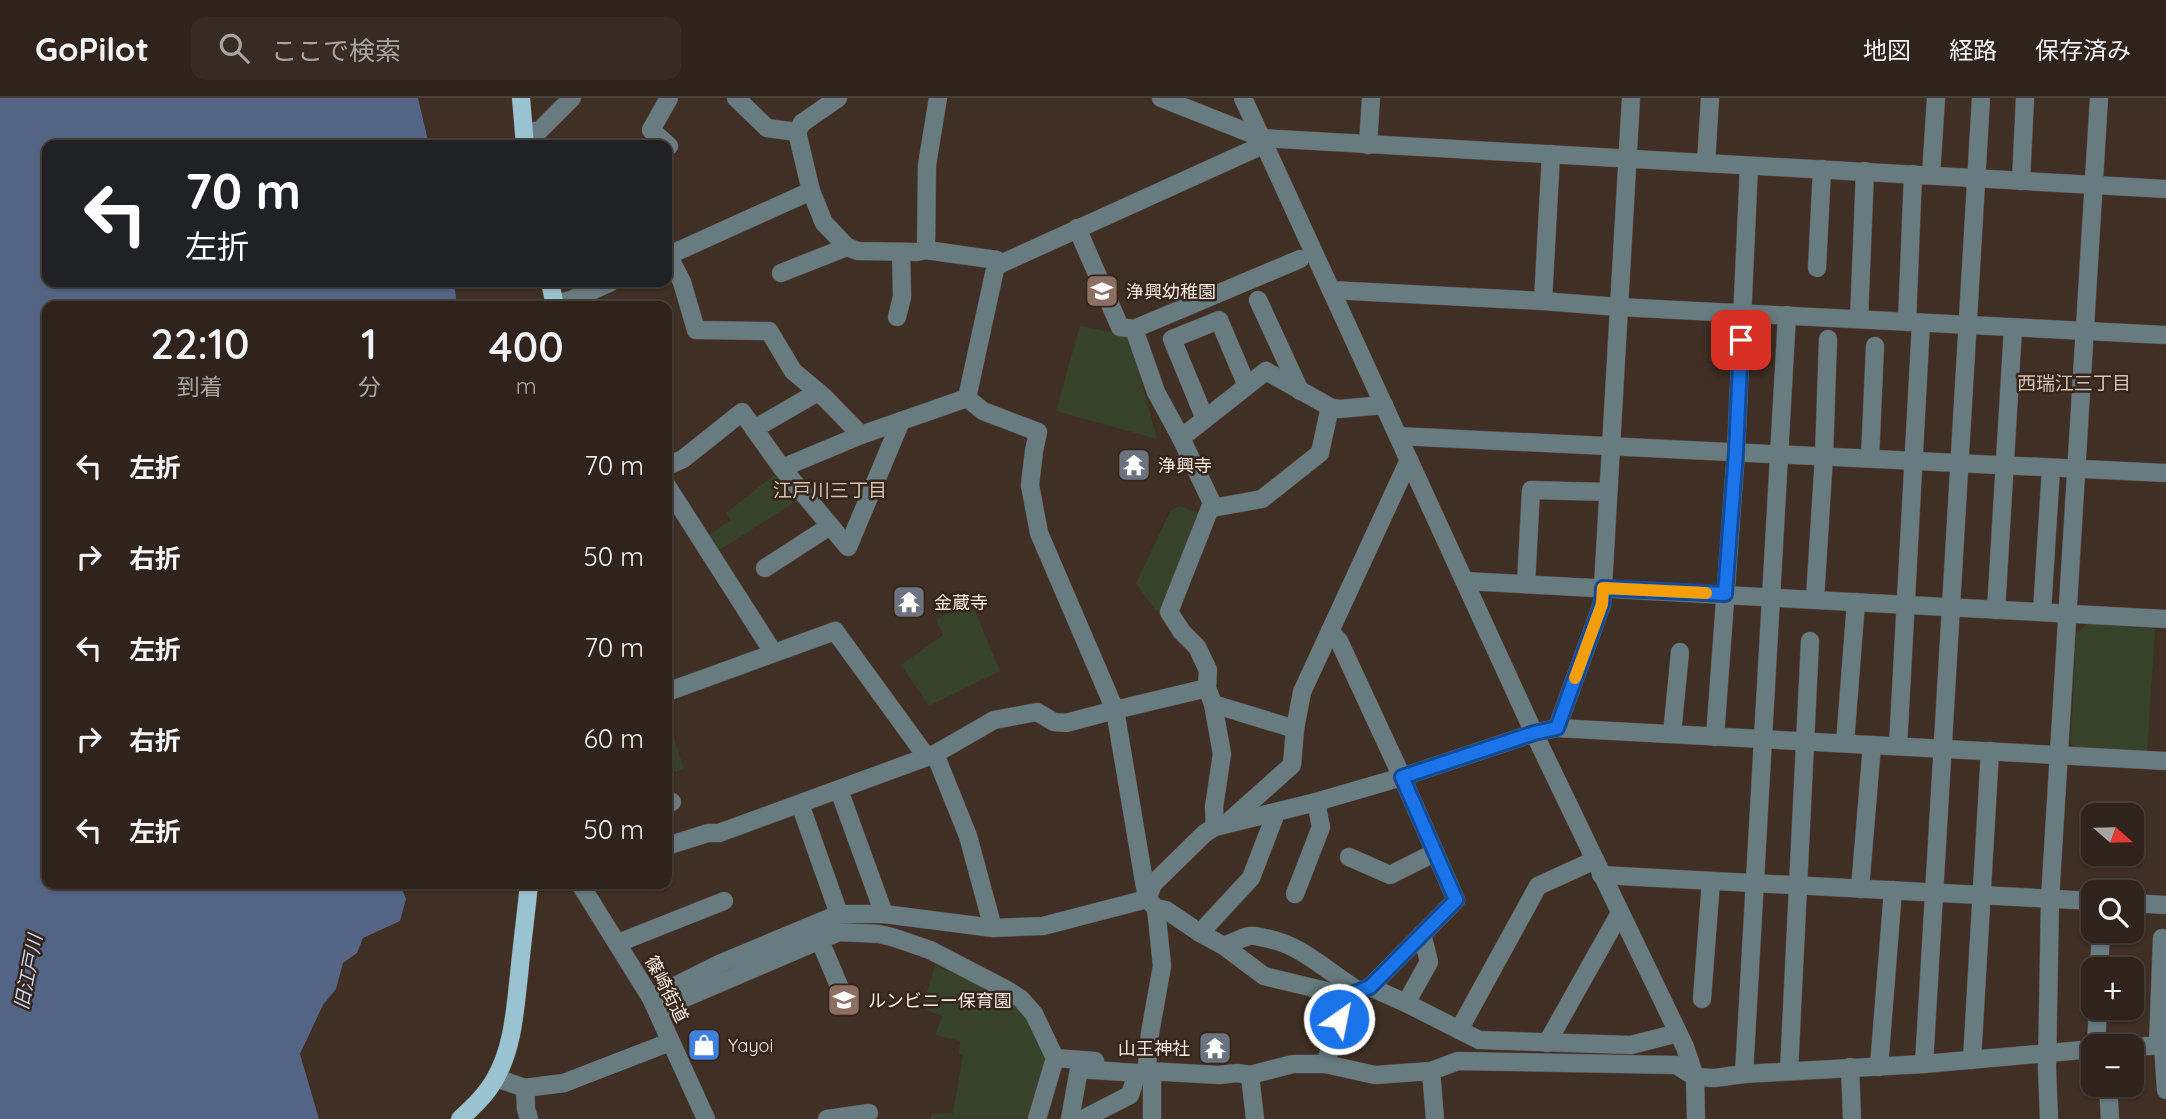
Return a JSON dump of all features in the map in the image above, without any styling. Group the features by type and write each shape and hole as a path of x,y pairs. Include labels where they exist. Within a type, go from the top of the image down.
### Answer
{"main road":[{"path":"521,98 525,139"},
{"path":"460,1119 474,1107 496,1078 508,1051 528,889"}],"street":[{"path":"525,139 540,130 572,98"},
{"path":"662,140 651,130 669,98"},
{"path":"736,98 767,128 797,132"},
{"path":"838,98 802,123 797,132 811,191 824,223 847,247 858,251 926,250 997,260 967,398"},
{"path":"926,250 928,165 939,98"},
{"path":"1161,98 1263,141 1551,154 2166,189"},
{"path":"1243,98 1534,733 1678,1033 1695,1077 1696,1119"},
{"path":"1368,145 1371,98"},
{"path":"1557,728 1602,604 1631,98"},
{"path":"1706,163 1710,98"},
{"path":"1931,175 1936,98"},
{"path":"1924,1064 1981,98"},
{"path":"2021,181 2025,98"},
{"path":"2049,1119 2050,899 2099,98"},
{"path":"996,266 1263,141"},
{"path":"1543,301 1551,154"},
{"path":"1715,737 1736,452 1749,166"},
{"path":"1817,268 1822,169"},
{"path":"1859,319 1865,172"},
{"path":"1898,746 1914,460 1913,174"},
{"path":"672,254 811,191"},
{"path":"1077,228 1120,327 1134,329 1300,259"},
{"path":"781,273 847,247"},
{"path":"897,317 902,297 901,252"},
{"path":"672,263 682,282 696,330 769,331 793,371 861,435"},
{"path":"568,301 600,287"},
{"path":"1331,290 2166,335"},
{"path":"1258,300 1300,391"},
{"path":"1744,1074 1787,315"},
{"path":"1205,419 1172,339 1219,320 1247,386"},
{"path":"1996,610 2013,328"},
{"path":"1134,329 1156,392 1212,503 1169,612 1182,632 1197,647 1208,670 1210,696 1222,754 1214,807 1221,825"},
{"path":"1815,599 1828,339"},
{"path":"1870,458 1875,346"},
{"path":"1181,438 1266,370 1330,407 1384,405"},
{"path":"754,429 818,392"},
{"path":"782,468 861,435 967,398"},
{"path":"967,398 983,411 1038,432 1030,485 1039,533 1115,709 1162,966 1144,1070 1130,1095 1083,1119"},
{"path":"1212,508 1262,499 1320,453 1330,407"},
{"path":"672,464 683,459 742,412 782,468 848,547 901,421"},
{"path":"1398,436 2166,473"},
{"path":"1151,903 1153,884 1205,833 1221,825 1292,765 1302,692 1409,460"},
{"path":"2042,612 2051,468"},
{"path":"1526,584 1531,490 1608,492"},
{"path":"672,494 773,652"},
{"path":"765,568 830,526"},
{"path":"1465,581 2166,619"},
{"path":"1845,743 1856,602"},
{"path":"672,690 835,631 931,755 968,836 993,928"},
{"path":"1325,1064 1359,991 1456,900 1339,641 1330,631"},
{"path":"1789,1071 1810,640"},
{"path":"1672,734 1680,652"},
{"path":"672,844 708,833 719,834 931,755 993,720 1037,712 1054,722 1066,723 1115,709 1210,696 1295,729"},
{"path":"1221,825 1316,803 1557,728 2166,761"},
{"path":"1860,889 1871,745"},
{"path":"1972,1060 1990,751"},
{"path":"839,790 884,914"},
{"path":"1295,894 1321,827 1316,803"},
{"path":"800,804 839,914"},
{"path":"1200,933 1251,878 1276,813"},
{"path":"1349,857 1390,875 1434,853"},
{"path":"1459,1030 1538,886 1598,867 1711,881 2081,900"},
{"path":"1702,999 1711,881"},
{"name":"篠崎街道","path":"588,889 618,943 658,1002 670,1042 706,1119"},
{"path":"1879,1067 1894,890"},
{"path":"618,943 724,901"},
{"path":"816,932 839,914 884,914 993,928 1043,926 1151,903 1166,909 1224,946 1264,976 1359,991 1406,1003 1479,1040 1631,1045 1678,1033"},
{"path":"2144,904 2166,905"},
{"path":"1547,1043 1620,913"},
{"path":"816,932 842,993"},
{"path":"658,1002 719,964 816,932 879,934 892,937 930,950 1007,990 1021,999 1034,1014 1055,1058 1037,1119"},
{"path":"1406,1003 1429,962 1422,934"},
{"path":"1224,946 1251,935 1273,939 1313,957 1337,978 1359,991"},
{"path":"2162,939 2162,1045 2166,1090"},
{"path":"496,1078 525,1088 564,1083 670,1042"},
{"path":"2144,1046 2162,1045"},
{"path":"1070,1119 1079,1069 1250,1075 1293,1064 1325,1064 1375,1075 1431,1071 1458,1061 1675,1065 1695,1077 1714,1078 1924,1064 2081,1050"},
{"path":"1055,1058 1144,1070 1152,1077 1152,1119"},
{"path":"1850,1067 1852,1119"},
{"path":"1431,1071 1435,1119"},
{"path":"1250,1075 1255,1119"},
{"path":"525,1088 529,1119"},
{"path":"2109,1097 2110,1119"},
{"path":"827,1119 869,1113"}],"green space":[{"path":"1080,326 1129,335 1157,439 1056,411"},
{"path":"779,471 801,498 715,553 705,538 730,520 726,513"},
{"path":"1180,506 1198,513 1161,611 1155,610 1136,583 1171,510"},
{"path":"972,603 1000,671 929,706 901,665 943,635 936,619"},
{"path":"2088,623 2155,629 2147,754 2075,748 2071,743 2076,634"},
{"path":"672,733 684,769 672,773"},
{"path":"935,965 996,993 1029,1019 1049,1068 1039,1119 931,1119 931,1114 953,1113 963,1055 959,1054 960,1041 935,1035 942,1016 922,1008"}],"water":[{"name":"旧江戸川","path":"0,98 418,98 428,140 42,140 42,287 455,287 456,301 42,301 42,889 402,889 406,899 400,921 363,938 357,953 343,963 336,989 323,1005 300,1054 319,1119 0,1119"}],"slow traffic":[{"path":"1575,678 1602,604 1603,588 1706,593"}],"place":[{"name":"浄興幼稚園","path":"1102,291"},
{"name":"浄興寺","path":"1134,465"},
{"name":"金蔵寺","path":"909,602"},
{"name":"ルンビニー保育園","path":"844,1000"},
{"name":"Yayoi","path":"704,1045"},
{"name":"山王神社","path":"1215,1048"}],"district":[{"name":"西瑞江三丁目","path":"2074,383"},
{"name":"江戸川三丁目","path":"830,490"}],"route":[{"path":"1339,1019 1347,996 1370,987 1456,900 1402,777 1534,733 1557,728 1602,604 1603,588 1725,594 1741,340"}]}
